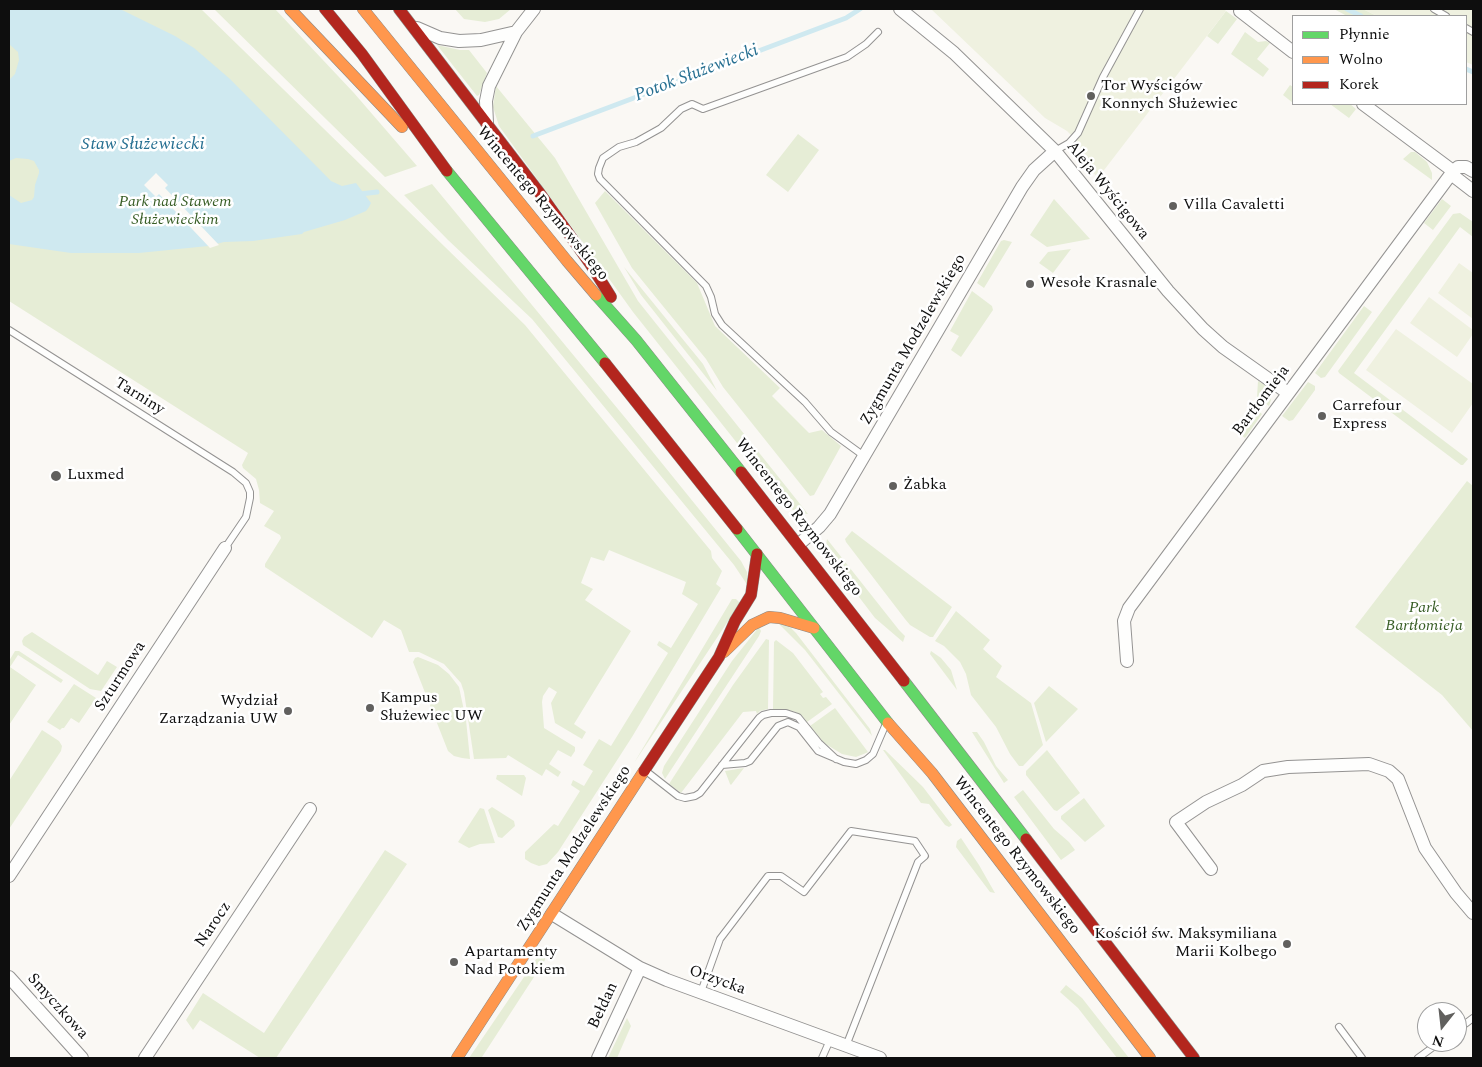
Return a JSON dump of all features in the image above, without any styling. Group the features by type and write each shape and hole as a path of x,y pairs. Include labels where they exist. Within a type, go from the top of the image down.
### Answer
{"main road":[{"name":"Wincentego Rzymowskiego","path":"290,9 458,186"},
{"name":"Wincentego Rzymowskiego","path":"325,9 362,54 458,186 600,358 757,554 887,722 932,773 1150,1058"},
{"name":"Wincentego Rzymowskiego","path":"363,9 567,261 636,340 799,544 1194,1058"},
{"name":"Wincentego Rzymowskiego","path":"399,9 539,192 591,265 636,340"},
{"name":"Zygmunta Modzelewskiego","path":"456,1058 719,657 735,621 751,595 757,554"},
{"name":"Zygmunta Modzelewskiego","path":"719,657 752,625 769,617 780,618 814,628"}],"street":[{"path":"488,125 486,100 489,86 516,32 534,9"},
{"name":"Aleja Wyścigowa","path":"900,9 954,53 1055,151 1182,308 1214,340 1288,393"},
{"path":"1240,11 1292,51"},
{"path":"412,26 440,38 459,41 481,40 516,32"},
{"path":"1364,105 1452,172 1473,191"},
{"name":"Zygmunta Modzelewskiego","path":"799,544 819,527 830,514 1022,187 1034,170 1055,151"},
{"path":"1452,172 1462,166 1473,171"},
{"name":"Bartłomieja","path":"1127,662 1124,621 1129,608 1452,172"},
{"name":"Szturmowa","path":"9,876 225,548"},
{"path":"1211,869 1176,822 1206,802 1263,771 1288,766 1369,764 1389,770 1398,779 1425,848 1456,893 1473,913"},
{"name":"Narocz","path":"145,1058 310,810"},
{"name":"Orzycka","path":"552,914 640,968 880,1058"},
{"name":"Bełdan","path":"598,1058 640,968"},
{"name":"Smyczkowa","path":"9,977 82,1058"}],"lane":[{"path":"1055,151 1069,143 1078,133 1103,77 1140,9"},
{"path":"864,456 832,432 805,402 722,325 715,314 706,286 600,180 598,174 604,158 619,147 636,142 660,128 681,109 692,104 703,109 847,57 866,44 878,32"},
{"name":"Tarniny","path":"9,330 237,475 246,483 250,492"},
{"name":"Szturmowa","path":"225,548 246,517 250,492"},
{"path":"646,770 678,796 688,798 700,793 759,718 763,715 786,713 798,717 819,743 836,759"},
{"path":"722,765 750,761 778,726 788,722 799,727 815,749 836,759 856,764 866,760 873,754 887,722"},
{"path":"701,992 720,939 768,876 782,876 804,892 851,832 916,842 925,856 918,862 846,1046"},
{"path":"1339,1027 1362,1058"},
{"path":"822,1058 830,1040"}],"green space":[{"name":"Park nad Stawem Służewieckim","path":"9,9 201,9 525,325 711,551 712,558 722,571 716,584 721,588 632,737 558,852 547,864 539,866 531,863 525,859 525,852 554,824 558,826 580,791 571,785 573,780 584,786 593,771 583,765 599,739 611,746 668,653 657,645 659,641 671,648 698,604 682,594 686,582 609,550 604,561 591,557 581,583 593,589 585,600 631,631 574,724 586,732 582,739 555,723 551,703 557,692 549,687 543,696 542,702 544,728 575,747 571,757 558,750 549,764 561,772 558,777 546,769 542,776 508,755 506,758 474,759 464,692 461,683 444,664 419,652 409,652 401,630 384,620 372,638 265,567 281,538 280,535 264,526 274,511 260,503 256,479 243,468 242,465 248,453 9,301"},
{"path":"214,9 275,9 354,93 417,166 385,177"},
{"path":"455,9 511,9 499,19 485,22 464,19"},
{"name":"Tor Wyścigów Konnych Służewiec","path":"931,9 1224,9 1226,11 1098,178 1088,167 1079,144 1074,138 1067,131 1045,118"},
{"path":"1334,9 1363,9 1375,15 1345,15"},
{"path":"1363,9 1473,9 1473,65 1467,62 1467,15 1375,15"},
{"path":"1226,11 1237,19 1218,44 1207,36"},
{"path":"1245,32 1258,42 1266,41 1270,43 1257,59 1269,69 1263,77 1231,54"},
{"path":"437,45 469,50 487,73 479,95 477,96"},
{"path":"1290,85 1292,86 1292,102 1283,95"},
{"path":"496,86 555,158 638,301 808,514 798,513 787,506 633,312 499,126 493,107"},
{"path":"1331,105 1351,105 1356,109 1349,118"},
{"path":"798,134 819,150 788,192 766,175"},
{"path":"1411,152 1415,152 1427,162 1432,173 1432,180 1403,159"},
{"path":"432,184 741,561 747,572 748,586 734,565 532,319 448,240 404,195"},
{"path":"605,191 697,283 715,326 780,388 772,396 809,433 822,430 841,446 814,495 810,496 723,387 706,359 632,268 595,203"},
{"path":"1054,199 1090,239 1047,247 1030,235"},
{"path":"1442,199 1451,206 1433,230 1424,223"},
{"path":"1460,213 1473,222 1473,237 1460,227 1354,373 1468,459 1463,465 1338,371 1453,214"},
{"path":"1001,241 1012,242 984,288 977,283"},
{"path":"1071,249 1053,273 1039,263 1048,252"},
{"path":"1459,263 1473,273 1473,319 1438,293"},
{"path":"624,267 703,364 717,391 641,295"},
{"path":"972,291 992,306 993,310 961,357 951,350 959,336 950,331"},
{"path":"1429,297 1473,330 1473,334 1457,357 1410,323"},
{"path":"1364,306 1372,312 1325,377 1321,378 1315,373"},
{"path":"1396,329 1473,384 1473,403 1452,433 1366,370"},
{"path":"1258,381 1267,386 1270,391 1271,400 1269,406 1257,397"},
{"path":"1308,382 1315,386 1315,390 1293,420 1289,421 1282,416"},
{"path":"1256,409 1262,414 1245,438 1235,430 1248,411"},
{"name":"Park Bartłomieja","path":"1467,481 1473,486 1473,731 1442,695 1355,627"},
{"path":"852,531 952,607 933,637 910,625 846,542 845,539"},
{"path":"827,539 905,636 903,642 875,618 830,559 826,546"},
{"path":"732,599 736,599 740,603 634,763"},
{"path":"956,611 990,640 983,649 1002,666 996,677 1031,703 1043,745 1023,766 1019,766 1010,754 996,727 971,695 966,674 960,662 944,646 935,641"},
{"path":"778,623 791,628 796,633 870,729 872,736 805,650"},
{"path":"759,627 761,631 759,636 665,779 662,773 664,766 732,661"},
{"path":"32,632 98,675 107,661 117,667 101,691 90,689 23,645 24,637"},
{"path":"766,639 769,640 768,709 757,714 756,711 743,712 681,793 669,784 733,685"},
{"path":"776,640 793,653 823,692 820,694 823,698 826,697 832,704 807,722 801,715 793,711 773,709 774,642"},
{"path":"15,651 19,651 63,680 61,683 18,655 10,667 36,685 9,725 9,661"},
{"path":"931,651 941,658 951,670 957,690 930,654"},
{"path":"418,657 438,665 449,674 459,687 466,720 470,759 454,756 448,751 413,662"},
{"path":"74,684 96,698 79,723 71,718 64,728 60,730 47,722"},
{"path":"1049,686 1078,709 1046,742 1034,703"},
{"path":"835,708 868,752 856,757 842,754 824,743 810,726"},
{"path":"42,730 59,741 62,746 61,751 9,829 9,781"},
{"path":"972,732 977,732 996,766 1008,780 1004,783"},
{"path":"883,750 923,787 952,825 949,827 945,825 929,804 921,803"},
{"path":"1047,750 1080,793 1057,811 1054,810 1026,775 1026,771"},
{"path":"744,768 731,785 725,771"},
{"path":"497,775 524,775 526,778 522,796 496,779"},
{"path":"1023,790 1054,829 1075,850 1061,860 1014,797"},
{"path":"1084,798 1105,826 1085,842 1061,819 1061,816"},
{"path":"492,807 514,821 515,826 502,838 498,837 488,810"},
{"path":"480,808 484,809 495,843 480,844 469,848 458,842"},
{"path":"961,838 995,893 990,892 956,847 957,841"},
{"path":"385,850 407,864 276,1058 260,1058 200,1020 193,1030 186,1020 203,993 264,1033"},
{"path":"541,952 545,960 482,1057 469,1058"},
{"path":"1066,985 1082,998 1129,1058 1117,1058 1078,1008 1060,992"},
{"path":"627,1018 631,1026 617,1058 608,1058"}],"water":[{"name":"Staw Służewiecki","path":"9,9 120,9 175,36 194,48 230,79 331,181 342,186 356,183 371,203 369,207 366,211 345,220 302,234 253,241 224,242 208,246 139,253 71,253 9,244 9,195 21,203 32,200 39,170 34,161 28,159 16,158 9,161 9,80 15,74 19,60 18,52 9,44"}],"pier":[{"path":"156,173 168,185 165,188 219,245 210,248 159,194 156,197 144,185"}],"waterway":[{"name":"Potok Służewiecki","path":"533,136 846,18 860,9"},
{"path":"1347,9 1359,15"},
{"path":"1467,69 1473,72"},
{"name":"Potok Służewiecki","path":"360,194 377,192"}],"traffic: fast":[{"path":"447,171 605,363"},
{"path":"596,295 636,340 741,472"},
{"path":"737,529 888,723"},
{"path":"904,681 1026,839"}],"traffic: slow":[{"path":"290,9 402,127"},
{"path":"363,9 596,295"},
{"path":"724,652 752,625 769,617 780,618 814,628"},
{"path":"888,723 932,773 1150,1058"},
{"path":"457,1058 644,771"}],"traffic: jam":[{"path":"325,9 362,54 447,171"},
{"path":"399,9 539,192 591,265 611,297"},
{"path":"605,363 737,529"},
{"path":"741,472 904,681"},
{"path":"644,771 719,657 735,621 751,595 757,554"},
{"path":"1026,839 1194,1058"}],"place":[{"name":"Tor Wyścigów Konnych Służewiec","path":"1091,96"},
{"name":"Villa Cavaletti","path":"1173,206"},
{"name":"Wesołe Krasnale","path":"1030,284"},
{"name":"Carrefour Express","path":"1322,416"},
{"name":"Luxmed","path":"56,476"},
{"name":"Żabka","path":"893,486"},
{"name":"Kampus Służewiec UW","path":"370,708"},
{"name":"Wydział Zarządzania UW","path":"288,711"},
{"name":"Kościół św. Maksymiliana Marii Kolbego","path":"1287,944"},
{"name":"Apartamenty Nad Potokiem","path":"454,962"}]}
